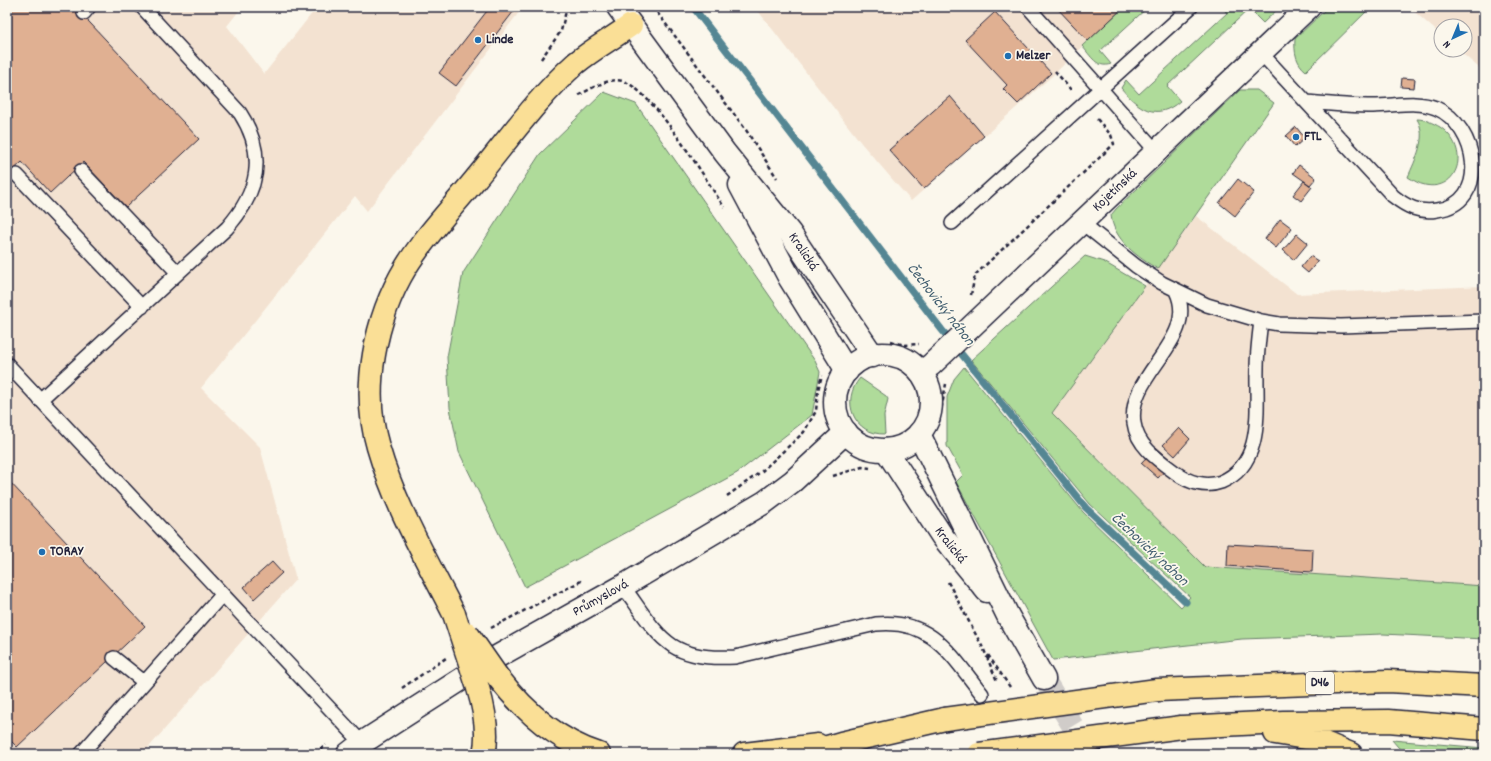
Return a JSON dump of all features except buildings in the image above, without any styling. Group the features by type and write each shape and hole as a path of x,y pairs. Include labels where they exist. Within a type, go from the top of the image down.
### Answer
{"highway":[{"path":"599,754 566,740 549,729 521,704 497,676 454,614 405,516 386,473 377,445 373,419 372,372 374,348 382,317 394,289 407,266 427,238 525,118 560,78 576,63 631,25"},
{"path":"454,614 482,701 486,730 484,754"},
{"name":"D46","path":"802,754 945,719 1156,690 1388,681 1484,686"},
{"path":"979,754 1182,727 1283,722 1388,721 1484,729"},
{"path":"1182,727 1286,734 1317,740 1351,754"},
{"path":"744,754 842,743"}],"main road":[{"name":"Kralická","path":"618,7 725,153 790,232 873,356"},
{"name":"Kojetínská","path":"933,372 977,322 1309,7"},
{"name":"Kralická","path":"725,153 748,202 790,279 847,371"},
{"path":"873,356 896,356 933,372 928,386 931,408 927,422 929,430 908,444 886,450 864,446 857,443 846,432 838,418 836,401 839,385 847,371 859,361 873,356"},
{"name":"Kralická","path":"929,430 1008,616 1044,679"},
{"name":"Průmyslová","path":"355,748 492,659 623,586 765,502 793,481 846,432"},
{"name":"Kralická","path":"886,450 942,536 1008,616"}],"lane":[{"path":"40,400 227,228 242,210 255,179 256,145 248,126 231,102 142,7"},
{"path":"1028,7 1156,151"},
{"path":"952,223 1191,7"},
{"path":"1261,53 1393,196 1403,204 1414,209 1427,211 1440,210 1457,203 1469,189 1473,177 1474,164 1472,151 1467,138 1461,127 1450,117 1437,109 1423,104 1408,103 1393,106 1347,106 1307,102"},
{"path":"81,171 178,273"},
{"path":"17,175 142,307"},
{"path":"1081,222 1136,266 1176,291 1207,305 1261,321 1279,324 1341,326 1484,321"},
{"path":"1176,291 1181,304 1181,316 1176,331 1140,391 1134,409 1133,422 1138,436 1149,453 1185,480 1200,484 1218,483 1232,476 1246,462 1252,446 1256,427 1257,355 1261,321"},
{"path":"7,364 222,595 355,748"},
{"path":"623,586 661,638 683,652 714,658 735,657 876,624 896,622 916,627 934,638 948,652 982,694"},
{"path":"81,754 222,595"},
{"path":"114,658 144,682"}],"path":[{"path":"541,59 560,31 567,7"},
{"path":"579,95 607,82 621,80 637,89 659,112 726,211"},
{"path":"970,298 975,275 1114,144"},
{"path":"762,471 804,432 816,411 818,390 823,371"},
{"path":"929,430 933,372"}],"shaded area":[{"path":"7,7 242,7 227,26 264,74 317,7 523,7 367,211 355,196 201,388 260,447 296,579 143,754 7,754"},
{"path":"755,7 1124,7 1052,76 911,201 862,144"},
{"path":"1409,7 1484,7 1484,72 1467,58 1473,58 1473,18 1433,18 1433,28"},
{"path":"1196,216 1297,294 1484,286 1484,586 1205,567 1052,413"}],"green space":[{"path":"1124,7 1148,7 1100,51 1111,64 1102,65 1095,61 1082,46"},
{"path":"1222,7 1280,7 1263,23 1249,9 1167,86 1180,101 1171,107 1163,111 1148,110 1127,95 1121,88 1126,80 1139,94 1227,13"},
{"path":"1328,7 1371,7 1306,71 1296,57 1295,39"},
{"path":"1240,90 1257,90 1274,103 1158,269 1142,259 1121,240 1116,232 1111,215"},
{"path":"604,92 636,104 815,361 820,372 812,415 737,473 525,587 459,452 450,408 447,357 463,273 540,154"},
{"path":"1417,119 1426,120 1440,127 1450,136 1456,146 1458,157 1457,167 1453,176 1446,182 1436,185 1425,185 1408,177 1417,156 1421,141 1420,126"},
{"path":"1085,256 1104,262 1145,286 1052,413 1205,567 1484,586 1484,639 1383,634 1242,639 1053,660 956,482 963,475 947,446 947,397 954,379 964,367 1083,512 1181,607 1190,597 1090,504 971,360"},
{"path":"860,378 888,399 884,416 885,434 874,433 865,429 858,423 853,415 851,397 854,387"},
{"path":"1392,740 1484,748 1484,754 1404,754"}],"waterway":[{"name":"Čechovický náhon","path":"693,7 942,330 1086,508 1186,602"}],"tunnel":[{"path":"1044,679 1090,754"}],"place":[{"name":"Linde","path":"478,40"},
{"name":"Melzer","path":"1008,56"},
{"name":"FTL","path":"1296,137"},
{"name":"TORAY","path":"42,552"}]}
